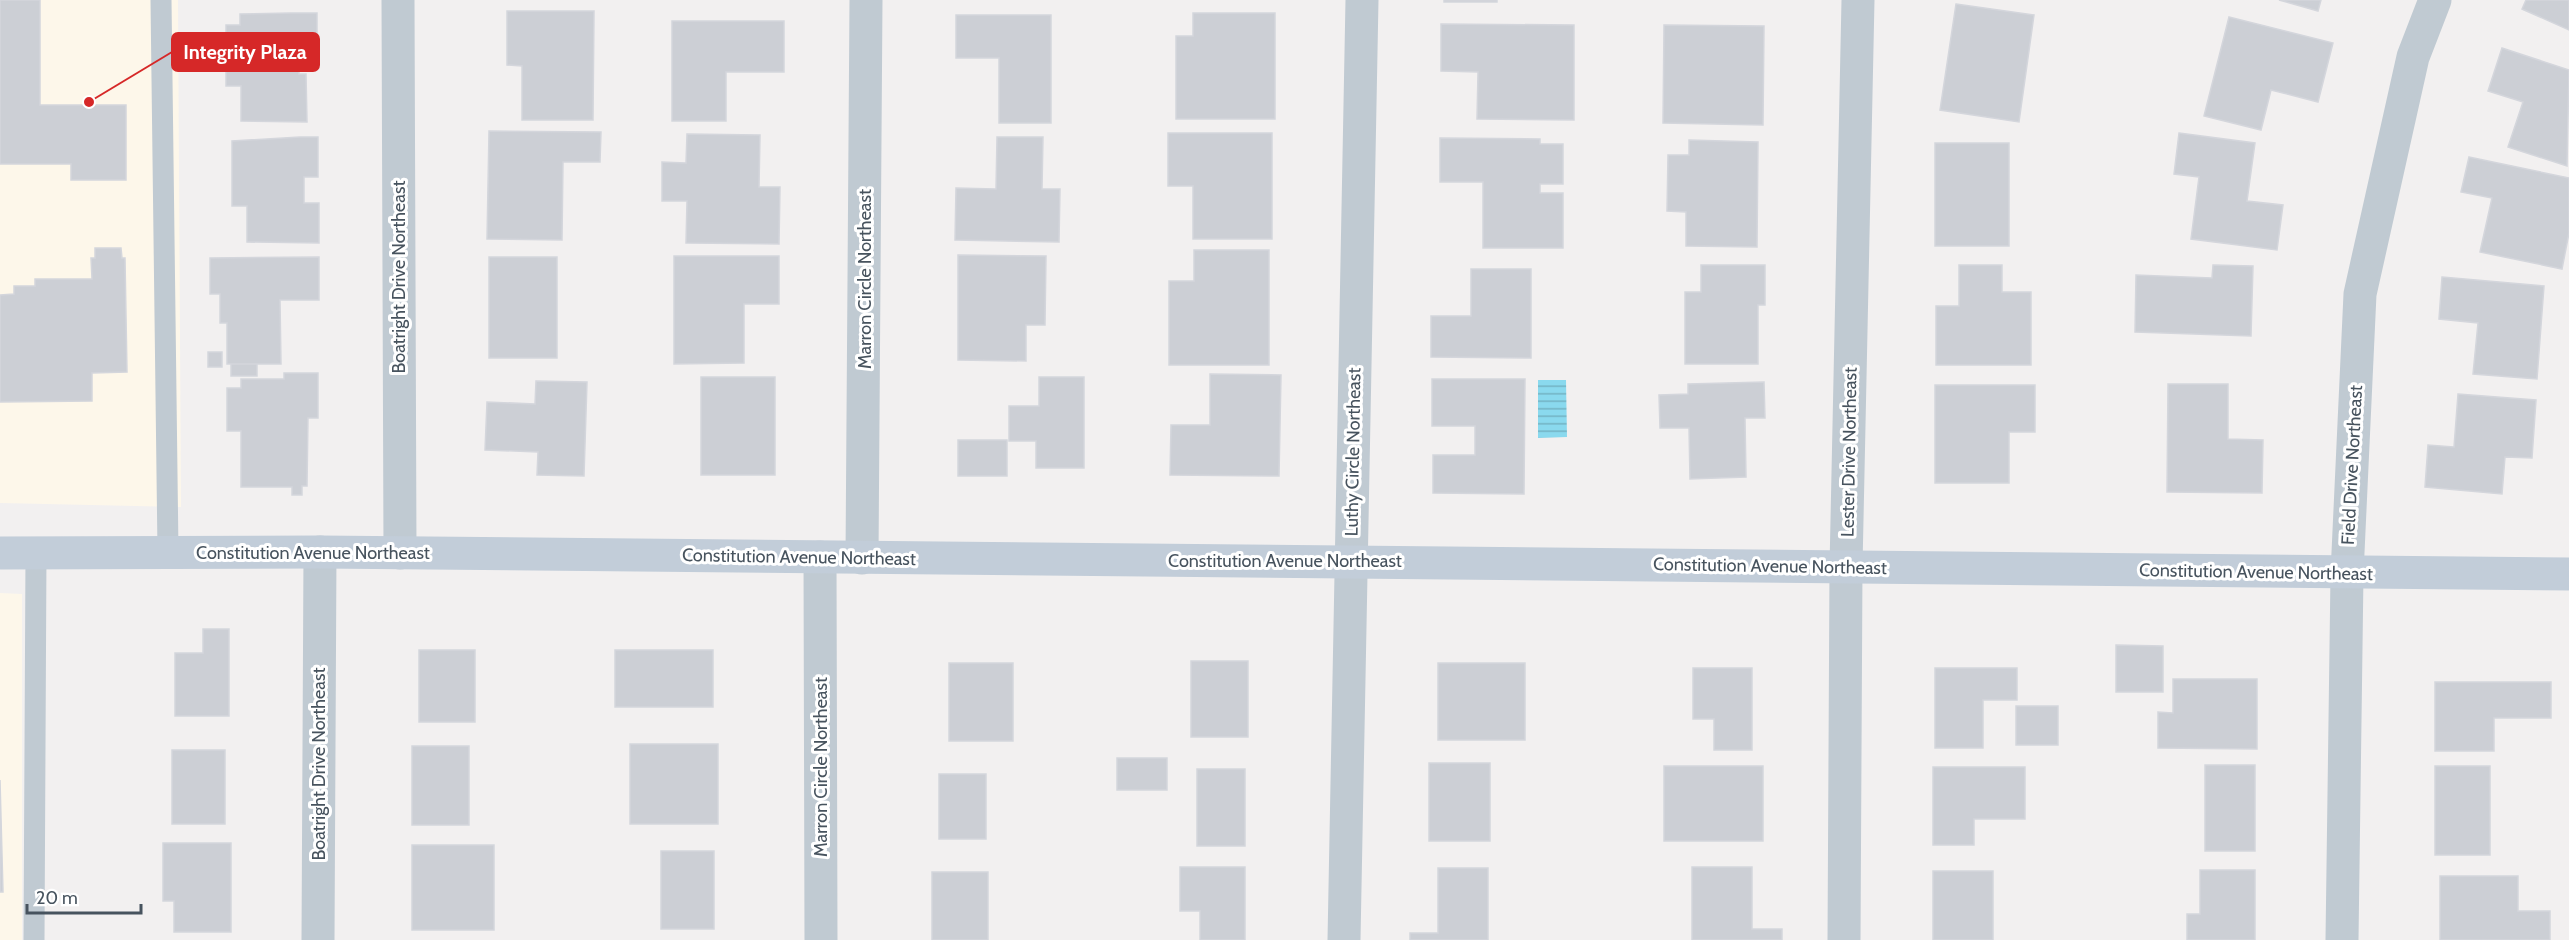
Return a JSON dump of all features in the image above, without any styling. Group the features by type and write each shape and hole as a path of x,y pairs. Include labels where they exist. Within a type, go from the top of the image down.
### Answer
{"street":[{"name":"Boatright Drive Northeast","path":"399,0 400,553"},
{"name":"Marron Circle Northeast","path":"862,558 866,0"},
{"name":"Luthy Circle Northeast","path":"1344,940 1362,0"},
{"name":"Lester Drive Northeast","path":"1844,940 1846,567 1858,0"},
{"name":"Field Drive Northeast","path":"2342,940 2347,574 2360,294 2413,57 2435,0"},
{"name":"Constitution Avenue Northeast","path":"0,553 320,552 1350,561 2347,574 2569,574"},
{"name":"Boatright Drive Northeast","path":"318,940 320,552"},
{"name":"Marron Circle Northeast","path":"820,557 821,940"}],"lane":[{"path":"161,0 168,552"},
{"path":"34,940 36,553"}],"shaded area":[{"path":"0,0 178,0 181,507 0,503"},
{"path":"0,593 22,594 22,940 0,940"}],"water":[{"path":"1538,380 1566,380 1567,437 1538,438"}],"building":[{"path":"0,0 40,0 40,105 126,105 126,180 71,180 71,164 0,164"},
{"path":"1444,0 1497,0 1497,2 1444,2"},
{"path":"2279,0 2321,0 2318,11"},
{"path":"2526,0 2569,0 2569,30 2522,9"},
{"path":"1956,4 2034,15 2019,122 1940,110"},
{"path":"507,11 594,11 593,120 522,120 522,66 507,65"},
{"path":"317,13 317,55 299,55 299,74 306,74 307,122 241,121 241,86 226,86 226,25 240,25 240,14"},
{"path":"1193,13 1275,13 1275,119 1176,119 1176,36 1193,36"},
{"path":"956,15 1051,15 1051,123 999,123 999,58 956,58"},
{"path":"2229,17 2333,43 2318,102 2271,90 2261,130 2204,116"},
{"path":"672,21 784,21 784,72 726,72 726,121 672,121"},
{"path":"1441,24 1574,25 1574,120 1477,119 1478,72 1441,71"},
{"path":"1664,25 1764,26 1763,125 1663,123"},
{"path":"2502,48 2569,70 2567,166 2508,147 2523,102 2488,91"},
{"path":"489,131 601,132 600,162 563,162 562,240 487,239"},
{"path":"1168,133 1272,133 1272,239 1193,239 1193,186 1168,186"},
{"path":"2179,133 2255,143 2247,201 2283,205 2277,250 2191,239 2199,177 2174,174"},
{"path":"687,134 760,135 759,187 780,187 779,244 686,243 687,201 662,201 662,162 686,163"},
{"path":"318,137 318,177 304,177 304,203 319,203 319,243 247,242 247,206 232,206 232,141"},
{"path":"997,137 1043,137 1042,189 1060,189 1059,242 955,240 956,188 996,189"},
{"path":"1440,138 1540,139 1540,144 1563,144 1563,184 1540,184 1540,193 1563,193 1563,248 1483,248 1483,182 1440,182"},
{"path":"1689,140 1758,142 1757,247 1686,246 1686,212 1667,211 1668,155 1689,155"},
{"path":"1935,143 2009,143 2009,246 1935,246"},
{"path":"2469,157 2569,178 2569,233 2562,269 2480,252 2492,198 2461,192"},
{"path":"95,248 121,248 122,258 125,258 127,372 92,373 92,401 0,402 0,295 14,294 14,286 35,286 35,279 92,279 91,258 95,258"},
{"path":"1194,250 1269,250 1269,365 1169,365 1169,281 1194,281"},
{"path":"958,255 1046,256 1045,325 1026,325 1026,361 958,360"},
{"path":"674,256 779,256 779,304 744,304 744,363 674,364"},
{"path":"319,257 319,300 280,300 281,364 227,364 227,323 220,323 220,294 210,294 210,258"},
{"path":"489,257 557,257 557,358 489,358"},
{"path":"1701,265 1765,265 1765,305 1758,305 1758,364 1685,364 1685,292 1701,292"},
{"path":"1959,265 2002,265 2002,292 2031,292 2031,365 1936,365 1936,306 1959,306"},
{"path":"2213,265 2253,266 2251,336 2135,332 2136,275 2212,278"},
{"path":"1471,269 1531,269 1531,358 1431,357 1431,316 1471,316"},
{"path":"2442,277 2544,286 2537,379 2473,374 2478,323 2439,319"},
{"path":"208,352 222,352 222,367 208,367"},
{"path":"231,364 257,364 257,376 231,376"},
{"path":"284,373 318,373 318,418 308,418 307,486 302,486 302,495 292,495 292,487 241,487 241,431 227,431 227,388 241,388 241,379 284,379"},
{"path":"1210,374 1281,375 1279,476 1170,475 1171,425 1210,425"},
{"path":"701,377 775,377 775,475 701,475"},
{"path":"1039,377 1084,377 1084,468 1036,468 1036,441 1009,441 1009,406 1039,406"},
{"path":"1432,379 1525,379 1524,494 1433,493 1433,455 1475,455 1475,426 1432,426"},
{"path":"536,381 587,382 584,476 537,475 538,452 485,450 487,402 535,404"},
{"path":"1764,382 1765,418 1745,418 1746,477 1690,479 1689,428 1660,428 1659,395 1688,394 1688,384"},
{"path":"2168,384 2228,384 2228,439 2263,440 2262,493 2167,492"},
{"path":"1935,385 2035,385 2035,432 2009,432 2009,483 1935,483"},
{"path":"2458,394 2536,400 2532,458 2505,457 2502,494 2425,487 2428,445 2454,447"},
{"path":"958,440 1007,440 1007,476 958,476"},
{"path":"203,629 229,629 229,716 175,716 175,653 203,653"},
{"path":"2116,645 2163,646 2163,692 2116,692"},
{"path":"419,650 475,650 475,722 419,722"},
{"path":"615,650 713,650 713,707 615,707"},
{"path":"1191,661 1248,661 1248,737 1191,737"},
{"path":"949,663 1013,663 1013,741 949,741"},
{"path":"1438,663 1525,663 1525,740 1438,740"},
{"path":"1693,668 1752,668 1752,750 1714,750 1714,719 1693,719"},
{"path":"1935,668 2017,668 2017,700 1983,700 1983,748 1935,748"},
{"path":"2173,679 2257,679 2257,749 2158,748 2158,712 2173,713"},
{"path":"2435,682 2551,682 2551,718 2494,718 2494,751 2435,751"},
{"path":"2016,706 2058,706 2058,745 2016,745"},
{"path":"630,744 718,744 718,824 630,824"},
{"path":"412,746 469,746 469,825 412,825"},
{"path":"172,750 225,750 225,824 172,824"},
{"path":"1117,758 1167,758 1167,790 1117,790"},
{"path":"1429,763 1490,763 1490,841 1429,841"},
{"path":"2205,765 2255,765 2255,851 2205,851"},
{"path":"1664,766 1763,766 1763,841 1664,841"},
{"path":"2435,766 2490,766 2490,855 2435,855"},
{"path":"1933,767 2025,767 2025,819 1974,819 1974,845 1933,845"},
{"path":"1197,769 1245,769 1245,846 1197,846"},
{"path":"939,774 986,774 986,839 939,839"},
{"path":"0,780 3,892 0,892"},
{"path":"163,843 231,843 231,932 174,932 174,901 163,901"},
{"path":"412,845 494,845 494,930 412,930"},
{"path":"661,851 714,851 714,929 661,929"},
{"path":"1180,867 1245,867 1245,940 1200,940 1200,911 1180,911"},
{"path":"1692,867 1752,867 1752,929 1782,929 1782,940 1692,940"},
{"path":"1438,868 1488,868 1488,940 1410,940 1410,933 1438,933"},
{"path":"2200,870 2255,870 2255,940 2187,940 2187,914 2200,914"},
{"path":"1933,871 1993,871 1993,940 1933,940"},
{"path":"932,872 988,872 988,940 932,940"},
{"path":"2440,876 2518,876 2518,911 2550,911 2550,940 2440,940"}],"place":[{"name":"Integrity Plaza","path":"89,102"}]}
